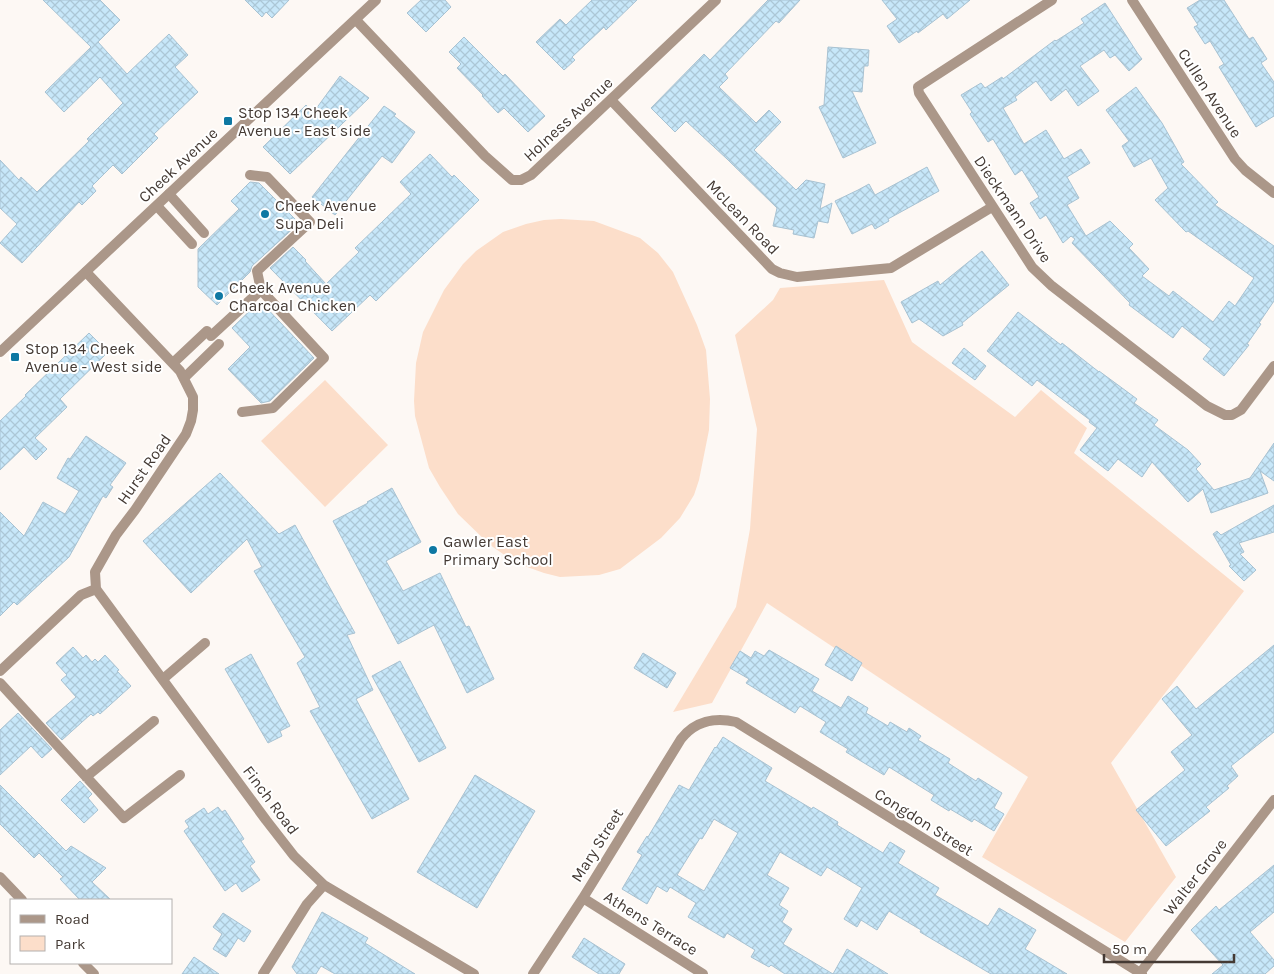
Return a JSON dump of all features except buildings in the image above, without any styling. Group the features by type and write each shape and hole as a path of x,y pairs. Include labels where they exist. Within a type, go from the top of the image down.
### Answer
{"street":[{"name":"Cheek Avenue","path":"0,352 376,0"},
{"name":"Holness Avenue","path":"356,20 485,156 512,180 521,180 531,175 716,0"},
{"name":"Dieckmann Drive","path":"1052,0 918,87 919,93 1032,267 1052,286 1207,406 1225,415 1232,415 1241,410 1274,366"},
{"name":"Cullen Avenue","path":"1132,0 1235,159 1245,170 1274,193"},
{"name":"McLean Road","path":"611,100 772,269 780,273 797,277 891,268 992,207"},
{"path":"242,412 273,408 324,358 261,290 257,271 310,222 268,177 250,175"},
{"path":"169,194 204,232"},
{"path":"157,206 192,244"},
{"name":"Hurst Road","path":"86,272 180,371 193,397 191,421 186,434 135,510 116,534 95,572 96,589"},
{"path":"173,363 261,290"},
{"path":"184,378 219,344"},
{"path":"0,671 81,595 96,589"},
{"name":"Finch Road","path":"96,589 294,856 324,885 474,974"},
{"path":"163,679 206,643"},
{"path":"0,682 124,818 180,775"},
{"name":"Congdon Street","path":"686,732 710,720 736,722 1141,973"},
{"path":"86,777 154,721"},
{"name":"Mary Street","path":"533,974 583,898 686,732"},
{"name":"Walter Grove","path":"1141,973 1274,800"},
{"path":"0,877 21,899"},
{"path":"263,974 307,904 324,885"},
{"name":"Athens Terrace","path":"583,898 703,974"},
{"path":"84,964 94,974"}],"green space":[{"path":"561,219 594,221 640,238 658,253 673,272 706,350 710,399 709,430 694,495 680,518 661,538 620,569 599,575 560,577 544,573 516,563 490,545 458,514 440,487 429,468 415,416 416,363 423,332 444,290 463,264 476,251 503,232 526,224"},
{"path":"884,280 912,342 1015,417 1041,390 1087,428 1074,453 1244,591 1111,763 1176,877 1125,942 982,857 1028,777 767,603 712,703 673,712 736,607 750,529 757,429 735,335 773,300 780,288"},
{"path":"325,380 388,445 325,507 261,441"}],"place":[{"name":"Stop 134 Cheek Avenue - East side","path":"228,121"},
{"name":"Cheek Avenue Supa Deli","path":"265,214"},
{"name":"Cheek Avenue Charcoal Chicken","path":"219,296"},
{"name":"Stop 134 Cheek Avenue - West side","path":"15,357"},
{"name":"Gawler East Primary School","path":"433,550"}]}
